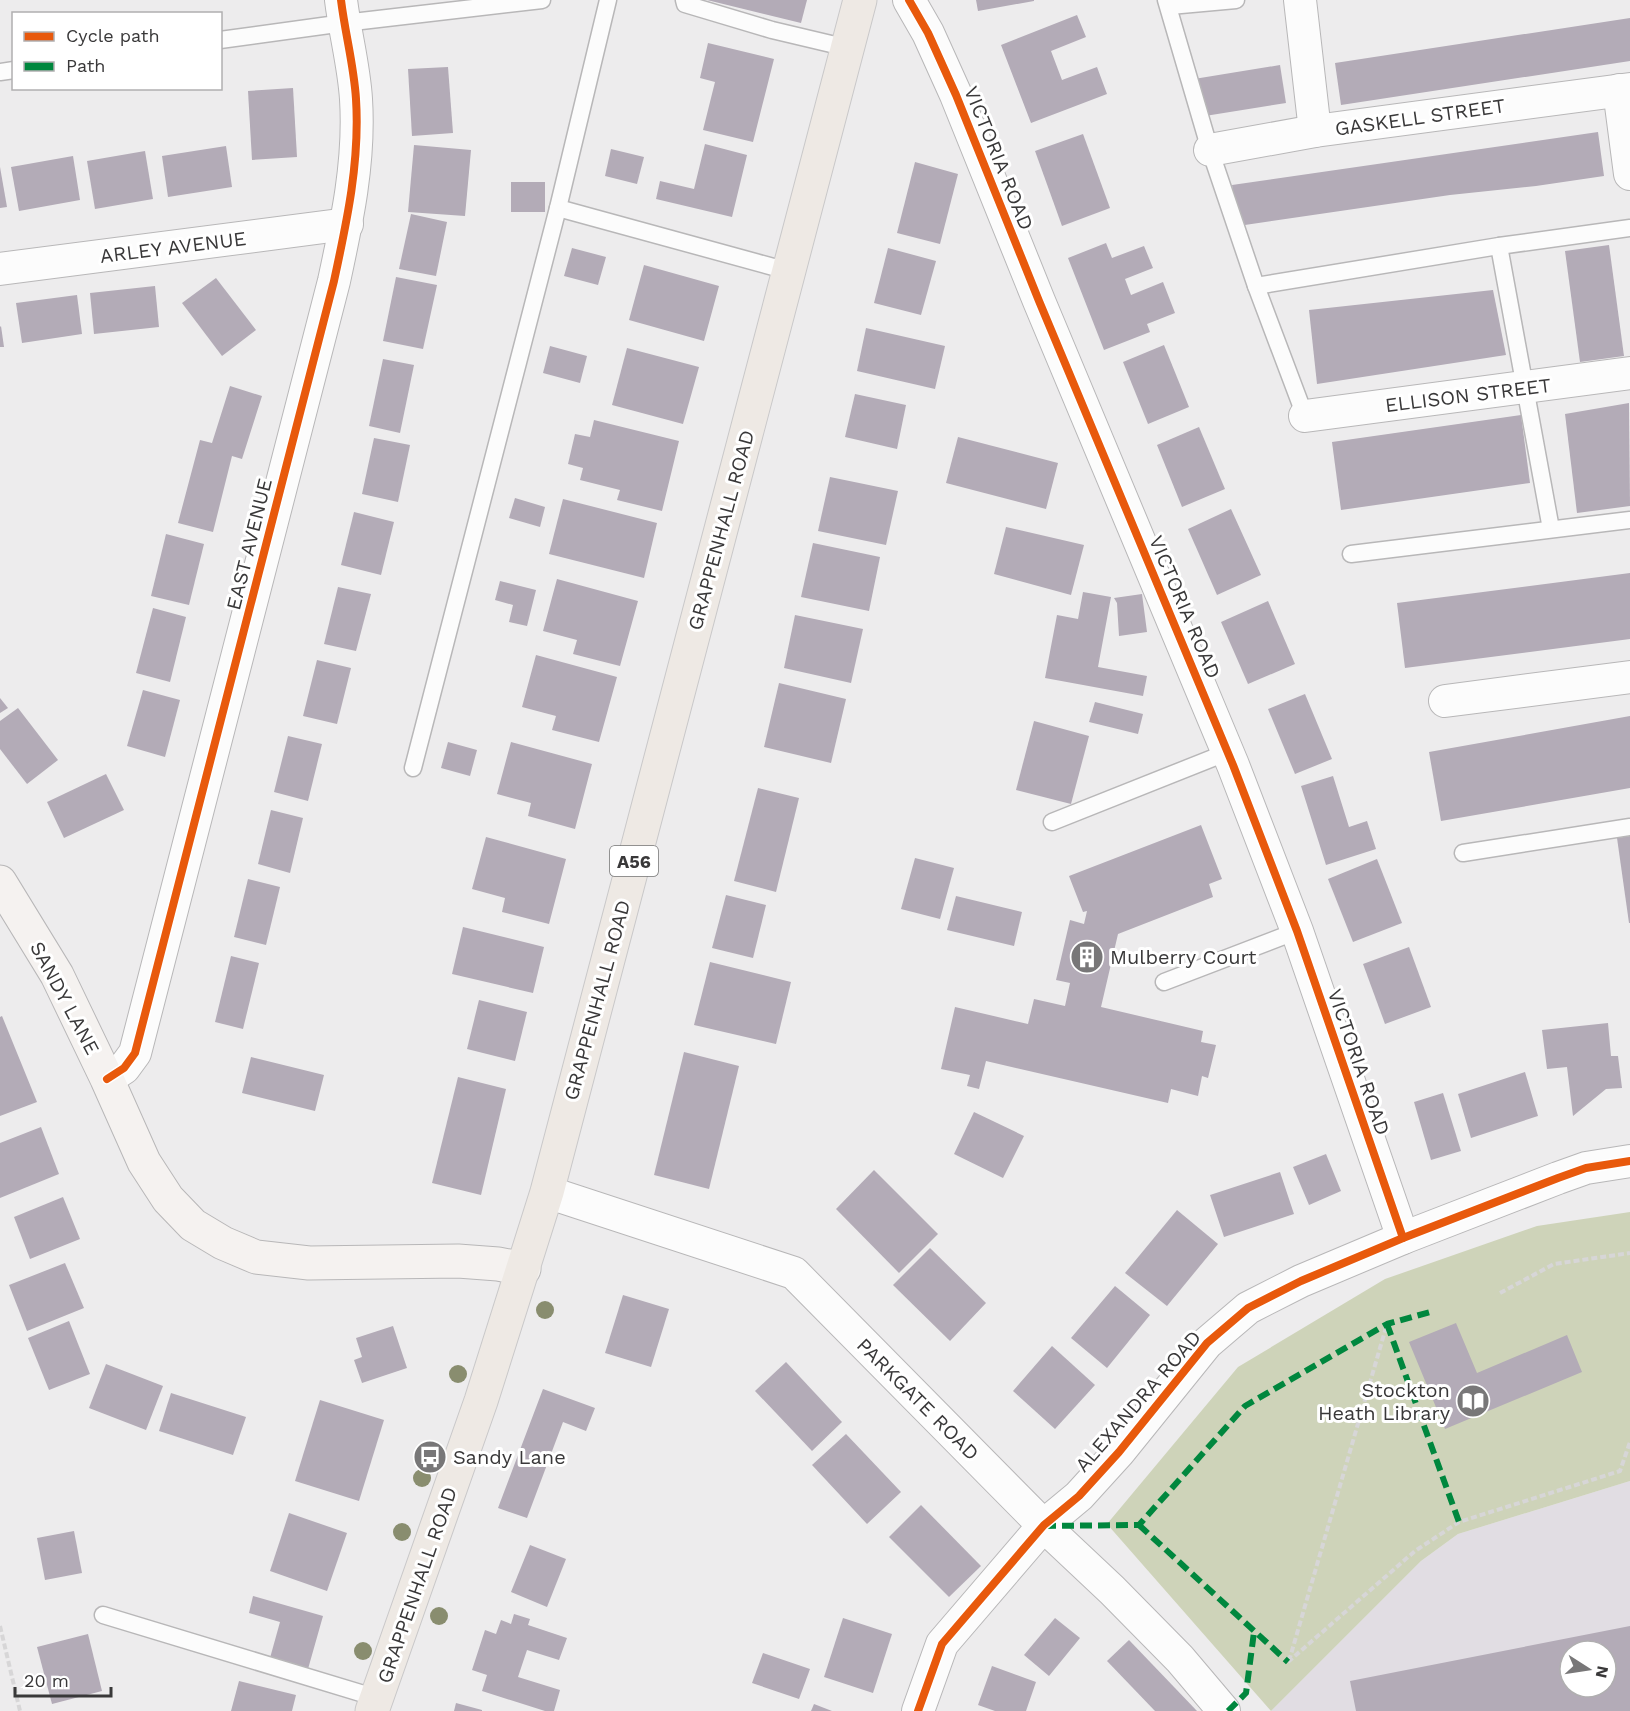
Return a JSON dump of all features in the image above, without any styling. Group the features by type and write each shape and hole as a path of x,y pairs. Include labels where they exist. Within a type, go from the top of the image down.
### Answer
{"main road":[{"name":"GRAPPENHALL ROAD","path":"375,1704 481,1401 547,1192 861,0"}],"street":[{"name":"VICTORIA ROAD","path":"909,0 928,33 956,95 1039,301 1228,752 1297,931 1403,1238"},
{"path":"1300,0 1315,131"},
{"name":"EAST AVENUE","path":"107,1079 124,1068 135,1053 347,224 357,120 354,71 342,11"},
{"path":"1625,90 1630,174"},
{"name":"GASKELL STREET","path":"1210,150 1315,131 1625,90"},
{"name":"ARLEY AVENUE","path":"0,269 347,224"},
{"name":"ELLISON STREET","path":"1305,416 1630,373"},
{"path":"1446,701 1630,677"},
{"name":"SANDY LANE","path":"0,882 57,975 144,1161 168,1199 194,1225 223,1243 256,1257 309,1263 458,1261 498,1264 524,1269"},
{"name":"ALEXANDRA ROAD","path":"918,1711 942,1644 1044,1526 1078,1496 1119,1452 1207,1343 1248,1308 1301,1281 1403,1238 1558,1178 1586,1168 1630,1161"},
{"name":"PARKGATE ROAD","path":"547,1192 794,1273 1044,1526 1180,1659 1224,1711"}],"lane":[{"path":"222,40 342,11 542,0"},
{"path":"413,768 558,208 608,0"},
{"path":"684,0 685,4 772,30 848,48"},
{"path":"1236,0 1168,3 1210,150 1256,286 1305,416"},
{"path":"558,208 788,271"},
{"path":"1256,286 1499,246 1630,228"},
{"path":"1499,246 1551,529"},
{"path":"1351,554 1630,520"},
{"path":"1052,822 1228,752"},
{"path":"1463,853 1630,827"},
{"path":"1164,982 1297,931"},
{"path":"103,1615 375,1704"}],"path":[{"path":"1500,1293 1554,1264 1630,1253"},
{"path":"1387,1324 1288,1662 1415,1551 1459,1522 1620,1471 1630,1442"},
{"path":"0,1626 20,1711"}],"shaded area":[{"path":"1630,1481 1630,1711 1271,1711 1421,1561 1458,1534"}],"green space":[{"path":"1630,1212 1630,1481 1458,1534 1421,1561 1271,1711 1107,1524 1238,1367 1385,1279 1537,1226"}],"building":[{"path":"707,0 807,0 801,23"},
{"path":"976,0 1034,0 1034,1 978,11"},
{"path":"1077,15 1086,37 1051,51 1062,80 1097,67 1107,94 1031,123 1001,45"},
{"path":"1630,18 1630,61 1341,105 1335,63"},
{"path":"708,43 774,59 753,142 703,130 715,82 700,78"},
{"path":"1280,65 1286,103 1205,116 1194,79"},
{"path":"448,67 453,133 412,136 408,69"},
{"path":"293,88 297,157 252,160 248,91"},
{"path":"1598,132 1604,176 1450,195 1238,226 1232,185"},
{"path":"1083,134 1110,208 1062,226 1035,151"},
{"path":"705,144 747,155 732,217 656,199 660,181 694,189"},
{"path":"414,145 471,150 465,216 408,212"},
{"path":"226,146 232,187 168,197 162,156"},
{"path":"611,149 644,157 637,184 605,176"},
{"path":"145,151 153,199 95,209 87,161"},
{"path":"73,156 80,200 19,211 11,167"},
{"path":"915,162 958,174 940,244 897,233"},
{"path":"0,167 7,207 0,208"},
{"path":"511,182 545,182 545,212 511,212"},
{"path":"411,214 447,222 436,276 399,269"},
{"path":"1106,243 1112,258 1144,246 1153,268 1125,279 1131,295 1163,282 1175,313 1147,324 1150,332 1104,350 1068,258"},
{"path":"1609,245 1624,356 1580,362 1565,251"},
{"path":"572,248 606,257 598,285 564,276"},
{"path":"888,248 936,261 921,315 874,303"},
{"path":"644,265 719,286 704,341 629,320"},
{"path":"396,277 437,285 423,349 383,341"},
{"path":"216,278 256,330 222,356 182,303"},
{"path":"155,286 159,327 94,334 90,293"},
{"path":"1493,290 1506,355 1317,384 1309,310"},
{"path":"77,295 82,334 22,343 16,303"},
{"path":"1,326 4,347 0,347"},
{"path":"866,328 945,346 935,389 857,371"},
{"path":"1164,345 1189,407 1148,424 1123,362"},
{"path":"550,346 587,356 580,383 543,373"},
{"path":"627,348 699,367 683,424 612,405"},
{"path":"383,359 414,365 400,433 369,426"},
{"path":"230,386 262,396 242,459 232,456 213,532 178,523 200,440 212,443"},
{"path":"855,394 906,405 897,449 845,437"},
{"path":"1629,403 1630,506 1577,513 1565,414"},
{"path":"1521,415 1530,483 1341,510 1332,442"},
{"path":"594,420 679,441 662,511 617,500 620,490 580,480 583,468 568,464 575,434 590,437"},
{"path":"1199,427 1225,489 1182,507 1157,445"},
{"path":"958,437 1058,463 1046,509 946,483"},
{"path":"374,438 410,445 398,502 362,494"},
{"path":"830,477 898,491 886,545 818,531"},
{"path":"515,498 545,507 540,527 509,518"},
{"path":"563,499 657,523 644,578 549,554"},
{"path":"1231,509 1261,575 1217,595 1188,529"},
{"path":"354,512 394,522 381,575 341,565"},
{"path":"1006,527 1084,545 1071,595 994,574"},
{"path":"166,534 204,544 189,605 151,596"},
{"path":"813,543 880,557 869,611 801,597"},
{"path":"1630,573 1630,639 1405,668 1397,603"},
{"path":"557,579 638,601 620,666 573,654 577,640 543,631"},
{"path":"500,581 536,590 527,626 509,622 513,605 495,600"},
{"path":"338,587 371,594 356,651 324,644"},
{"path":"1083,592 1111,597 1098,667 1147,676 1143,696 1045,678 1057,615 1078,619"},
{"path":"1142,594 1147,632 1119,636 1117,603 1114,598"},
{"path":"1268,601 1295,664 1248,684 1221,622"},
{"path":"153,608 186,617 170,682 136,673"},
{"path":"795,615 863,629 851,683 784,668"},
{"path":"536,655 617,677 599,742 552,730 556,716 522,707"},
{"path":"317,660 351,668 337,724 303,716"},
{"path":"779,683 846,699 831,763 764,747"},
{"path":"143,690 180,700 165,757 127,746"},
{"path":"1305,694 1332,759 1295,774 1268,709"},
{"path":"0,698 8,708 0,713"},
{"path":"1095,702 1143,714 1138,734 1089,722"},
{"path":"18,708 58,760 27,784 0,749 0,721"},
{"path":"1630,716 1630,788 1441,821 1429,752"},
{"path":"1034,721 1089,736 1071,804 1016,790"},
{"path":"288,736 322,744 308,801 274,792"},
{"path":"448,742 477,750 470,776 441,768"},
{"path":"511,742 592,764 575,829 528,816 531,803 497,794"},
{"path":"106,774 124,810 64,838 47,802"},
{"path":"1333,776 1349,827 1367,821 1376,849 1326,865 1301,786"},
{"path":"758,788 799,798 776,892 734,881"},
{"path":"271,810 303,818 290,873 258,864"},
{"name":"Mulberry Court","path":"1201,825 1222,879 1209,884 1213,897 1118,934 1101,1007 1203,1031 1201,1042 1216,1045 1208,1078 1202,1076 1198,1096 1171,1089 1168,1103 986,1061 979,1089 967,1086 970,1075 941,1069 955,1007 1028,1024 1034,999 1065,1006 1070,983 1056,980 1070,920 1084,924 1087,911 1083,912 1069,876"},
{"path":"1630,836 1630,923 1629,923 1617,838"},
{"path":"486,837 566,859 549,924 502,912 505,898 472,889"},
{"path":"915,858 954,868 940,919 901,909"},
{"path":"1377,859 1402,923 1353,942 1328,879"},
{"path":"248,879 280,887 266,945 234,937"},
{"path":"726,895 766,905 753,958 712,948"},
{"path":"956,896 1022,912 1014,946 947,930"},
{"path":"463,927 544,947 533,993 452,974"},
{"path":"1409,947 1431,1007 1385,1024 1363,964"},
{"path":"231,956 259,963 243,1029 215,1022"},
{"path":"710,962 791,982 776,1044 694,1025"},
{"path":"479,1000 527,1012 515,1061 467,1049"},
{"path":"2,1016 37,1102 0,1116 0,1017"},
{"path":"1608,1023 1611,1056 1618,1056 1622,1088 1606,1089 1573,1116 1567,1067 1547,1069 1542,1030"},
{"path":"684,1052 739,1066 709,1189 654,1175"},
{"path":"251,1057 324,1075 315,1111 242,1093"},
{"path":"1525,1072 1538,1116 1471,1138 1458,1094"},
{"path":"458,1077 506,1089 481,1195 432,1183"},
{"path":"1443,1093 1461,1151 1431,1160 1414,1102"},
{"path":"974,1112 1024,1136 1003,1178 954,1154"},
{"path":"41,1127 59,1174 0,1198 0,1143"},
{"path":"1326,1154 1341,1191 1309,1205 1293,1167"},
{"path":"874,1170 938,1234 899,1273 836,1209"},
{"path":"1280,1172 1294,1214 1224,1237 1210,1195"},
{"path":"63,1197 80,1239 30,1259 14,1217"},
{"path":"1177,1210 1218,1244 1167,1306 1125,1273"},
{"path":"930,1248 986,1303 950,1341 893,1285"},
{"path":"65,1263 84,1308 27,1331 9,1285"},
{"path":"1115,1286 1150,1315 1107,1368 1071,1338"},
{"path":"623,1295 669,1309 651,1367 605,1353"},
{"path":"69,1321 90,1374 49,1390 28,1338"},
{"name":"Stockton Heath Library","path":"1456,1323 1477,1373 1567,1335 1582,1372 1445,1429 1409,1342"},
{"path":"393,1326 407,1368 362,1383 354,1360 362,1357 356,1338"},
{"path":"1052,1346 1095,1385 1055,1429 1013,1391"},
{"path":"786,1362 842,1422 812,1451 755,1391"},
{"path":"106,1364 163,1386 146,1430 89,1408"},
{"path":"543,1389 595,1408 586,1431 563,1422 527,1518 498,1508"},
{"path":"171,1393 246,1417 233,1455 159,1431"},
{"path":"320,1400 384,1420 359,1501 295,1481"},
{"path":"846,1434 901,1492 867,1524 812,1465"},
{"path":"921,1505 981,1566 949,1597 889,1537"},
{"path":"289,1513 347,1533 327,1591 270,1571"},
{"path":"74,1531 82,1573 45,1580 37,1538"},
{"path":"530,1545 566,1559 547,1607 511,1592"},
{"path":"253,1596 323,1616 308,1669 270,1658 280,1622 249,1613"},
{"path":"514,1614 530,1619 528,1625 567,1638 559,1660 527,1650 518,1677 560,1690 554,1711 545,1711 482,1691 487,1675 472,1670 485,1630 496,1634 501,1620 511,1624"},
{"path":"843,1618 892,1634 873,1693 824,1677"},
{"path":"1055,1618 1080,1638 1049,1676 1024,1655"},
{"path":"1630,1626 1630,1711 1356,1711 1350,1681 1558,1640 1558,1699 1618,1699 1618,1639 1564,1639"},
{"path":"88,1634 102,1691 52,1704 37,1647"},
{"path":"1129,1640 1197,1711 1155,1711 1107,1661"},
{"path":"763,1653 810,1669 799,1699 752,1683"},
{"path":"992,1666 1036,1682 1026,1711 995,1711 978,1705"},
{"path":"239,1681 296,1695 292,1711 231,1711"},
{"path":"456,1703 482,1710 482,1711 454,1711"},
{"path":"814,1704 832,1711 811,1711"}],"marked path":[{"path":"1044,1526 1139,1525 1245,1406 1387,1324 1430,1312"},
{"path":"1387,1324 1459,1522"},
{"path":"1139,1525 1288,1662"},
{"path":"1228,1711 1246,1693 1254,1632"}],"cycle path":[{"path":"107,1079 124,1068 135,1053 334,281 351,191 357,122 353,74 341,0"},
{"path":"909,0 928,33 956,95 1039,301 1233,765 1297,931 1403,1238"},
{"path":"918,1711 942,1644 1044,1525 1079,1496 1119,1452 1207,1343 1248,1308 1301,1281 1403,1238 1558,1178 1586,1168 1630,1161"}],"place":[{"name":"Mulberry Court","path":"1087,957"},
{"name":"Stockton Heath Library","path":"1473,1401"},
{"name":"Sandy Lane","path":"430,1457"}]}
